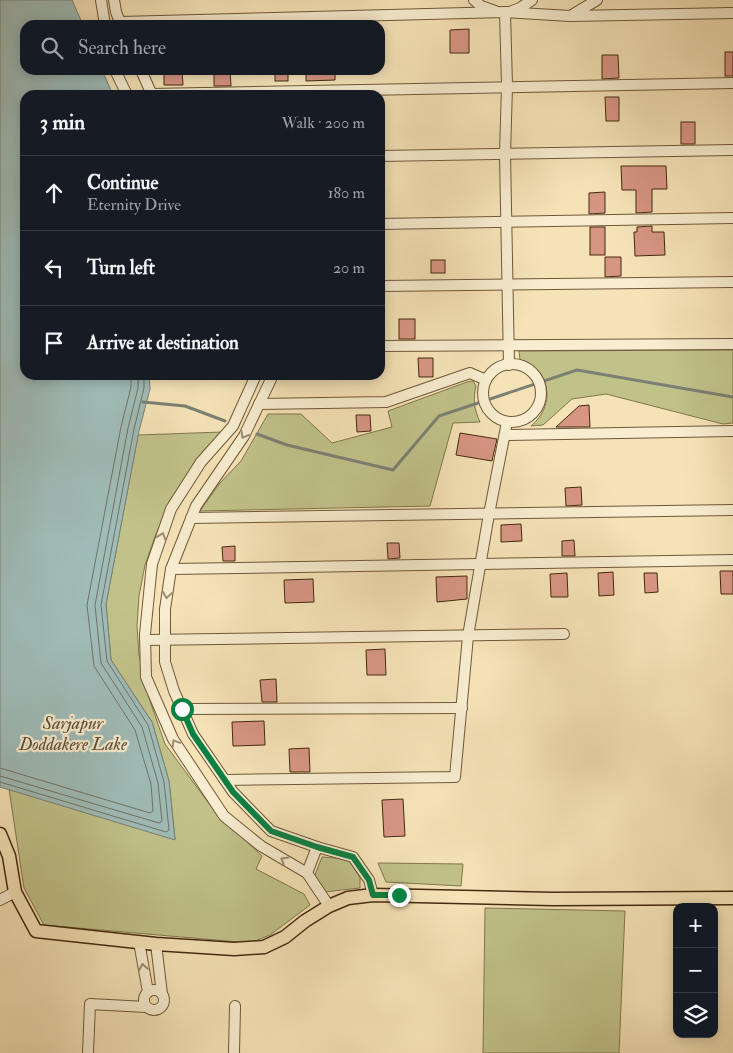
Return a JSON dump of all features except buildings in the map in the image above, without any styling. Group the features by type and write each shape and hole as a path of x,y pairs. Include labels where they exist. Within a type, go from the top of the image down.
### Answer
{"main road":[{"path":"0,834 9,856 15,892 36,931 156,944 234,950 264,948 286,937 329,906 348,898 373,895 553,899 733,898"}],"street":[{"path":"101,0 103,20"},
{"path":"114,0 119,20"},
{"path":"474,0 489,9 505,12 520,8 532,0"},
{"path":"570,16 596,0"},
{"path":"249,20 505,12 570,16 733,13"},
{"path":"505,12 505,154 509,365"},
{"path":"117,75 124,90"},
{"path":"143,75 150,90"},
{"path":"329,90 733,83"},
{"path":"385,156 733,150"},
{"path":"385,224 733,218"},
{"path":"385,286 733,282"},
{"path":"385,346 733,344"},
{"path":"509,365 519,365 531,372 539,382 541,396 537,408 528,418 515,422 507,422 496,417 488,409 483,398 486,380 494,371 509,365"},
{"path":"259,404 386,402 470,373 486,380"},
{"path":"254,380 233,426 201,462 171,509 152,564 145,640 146,677 173,739 224,816 261,846 307,873 329,906"},
{"path":"271,380 244,436 196,506 171,569 165,609 165,662 174,691 193,734 233,792 271,831 353,857 369,880 373,895"},
{"path":"225,780 455,777 468,636 507,422"},
{"path":"505,435 733,431"},
{"path":"192,518 733,510"},
{"path":"171,569 733,560"},
{"path":"145,640 564,634"},
{"path":"182,709 462,708"},
{"path":"307,873 317,847"},
{"path":"0,900 15,892"},
{"path":"139,942 148,992 144,1000 146,1007"},
{"path":"88,1053 90,1004 146,1007 152,1010 159,1009 165,1000 162,994 156,944"},
{"path":"148,992 154,989 162,994"},
{"path":"234,1053 235,1006"}],"green space":[{"path":"733,350 733,423 723,424 606,394 572,399 543,425 531,426 539,418 544,408 547,399 546,389 544,380 538,372 520,360 519,351"},
{"path":"473,381 476,386 475,408 480,422 453,423 430,506 200,511 219,484 241,461 268,414 301,414 332,443 392,427 388,411"},
{"path":"222,432 196,462 179,487 156,534 145,565 139,596 137,626 139,655 150,701 165,744 216,813 262,856 256,869 304,894 310,905 270,935 250,943 44,925 24,888 9,789 175,839 169,781 152,722 111,660 106,604 138,435"},
{"path":"322,857 348,859 360,877 360,888 324,892 315,875"},
{"path":"378,863 463,864 461,886 386,882"},
{"path":"485,908 625,911 619,1053 483,1053"}],"water":[{"name":"Sarjapur Doddakere Lake","path":"0,0 72,0 81,20 20,20 20,75 104,75 111,90 20,90 20,380 149,380 150,389 139,431 106,604 111,660 152,722 169,781 175,840 0,787"}],"waterway":[{"path":"257,434 287,445 393,470 439,416 577,370 733,397"},
{"path":"143,402 185,406 225,421"}],"route":[{"path":"182,709 193,734 233,792 271,831 353,857 369,880 373,895 399,895"}]}
